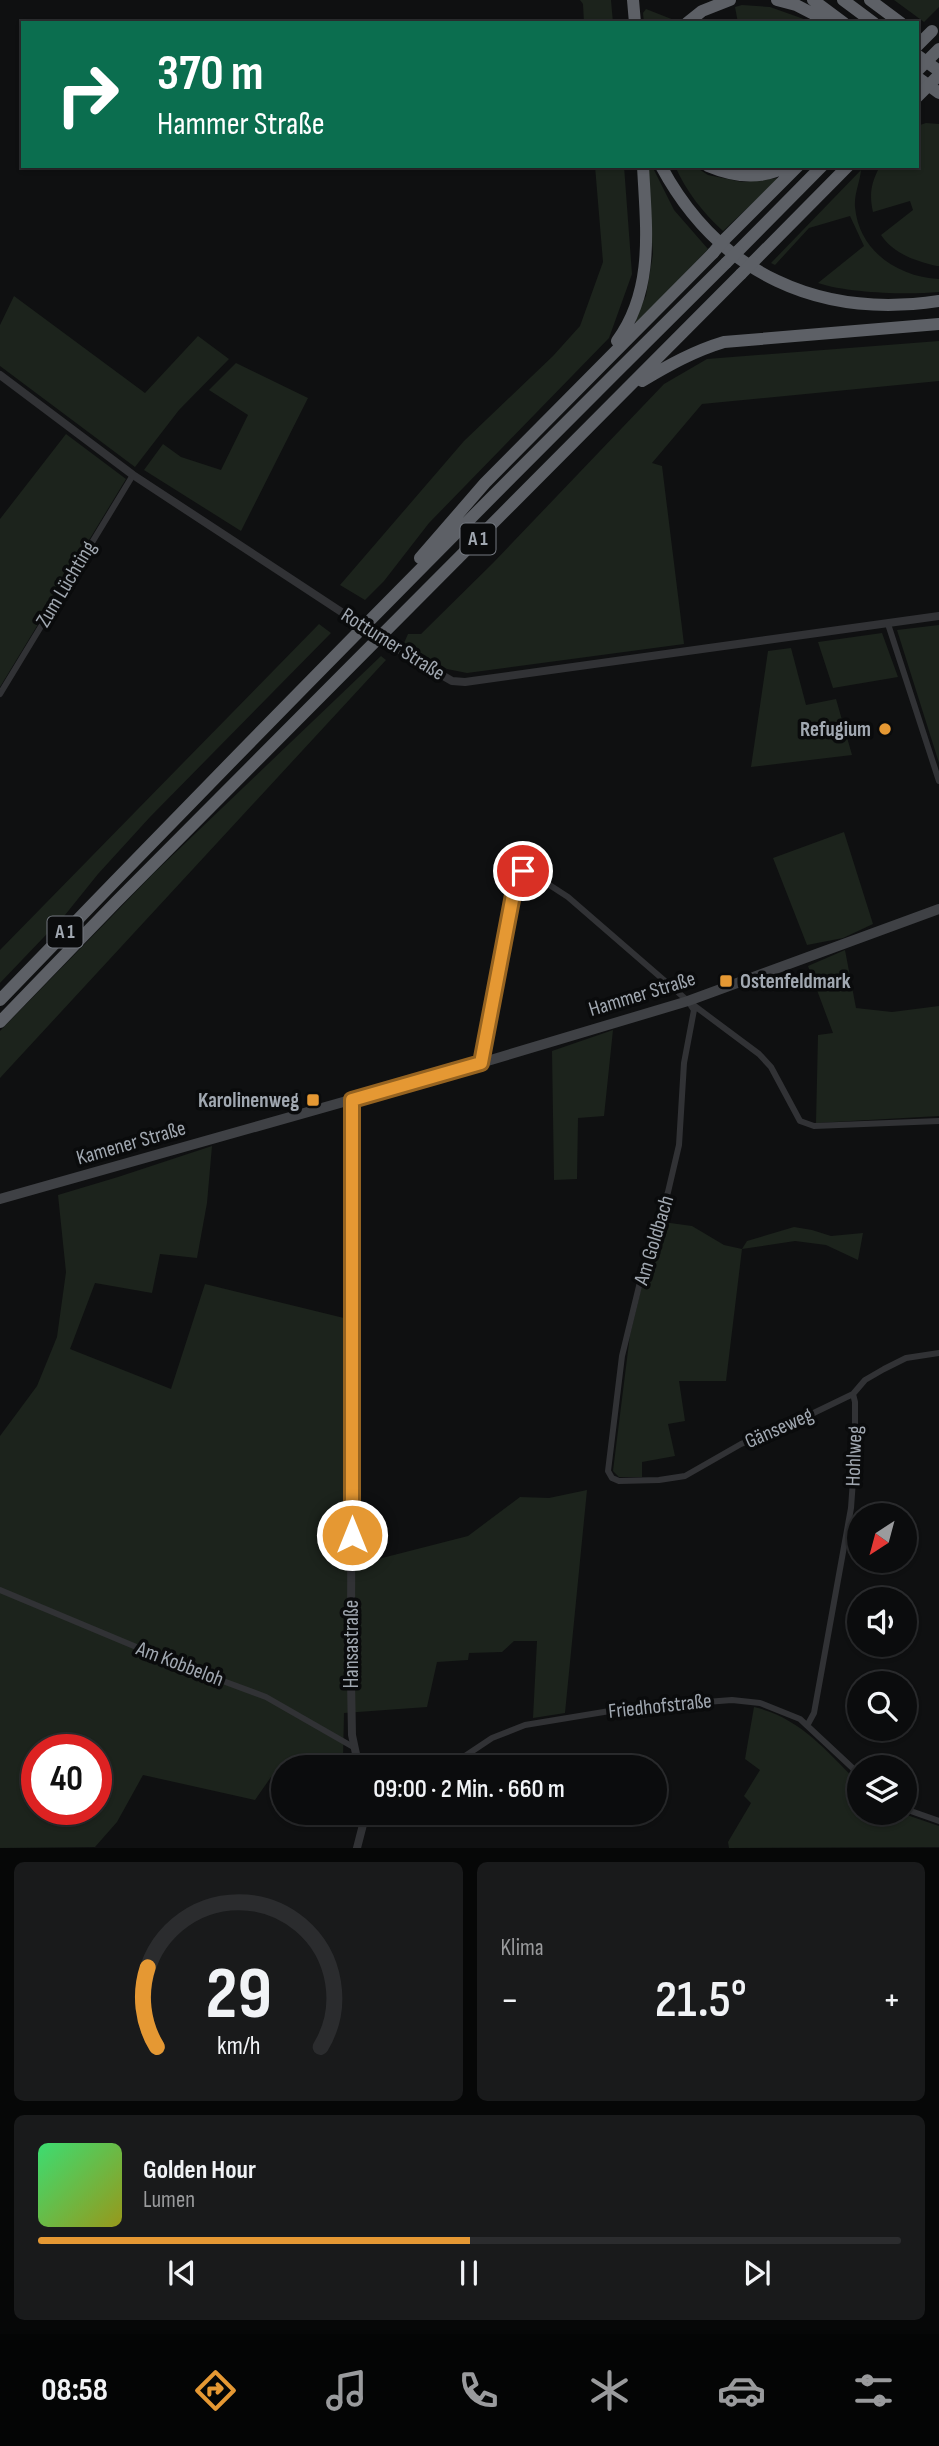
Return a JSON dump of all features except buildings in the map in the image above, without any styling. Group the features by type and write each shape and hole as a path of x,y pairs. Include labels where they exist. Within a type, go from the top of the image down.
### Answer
{"highway":[{"path":"633,0 635,21"},
{"path":"690,21 702,11 730,0"},
{"path":"777,0 796,5 827,21"},
{"path":"813,0 841,21"},
{"path":"843,0 871,21"},
{"path":"870,0 898,21"},
{"path":"919,44 935,27"},
{"path":"919,35 939,50 919,69"},
{"path":"919,57 939,73 919,95"},
{"path":"919,78 939,93"},
{"path":"596,370 635,311 643,286 646,239 643,168"},
{"path":"662,168 691,214 710,236 764,276 793,289 830,300 890,305 939,301"},
{"path":"713,168 744,176 764,175 782,168"},
{"path":"390,599 422,555 485,483 796,168"},
{"name":"A 1","path":"0,1000 139,853 820,168"},
{"name":"A 1","path":"0,1022 134,883 846,168"},
{"path":"626,390 677,360 724,342 939,324"}],"main road":[{"name":"Hammer Straße","path":"352,1100 688,1001 939,909"},
{"name":"Kamener Straße","path":"0,1199 352,1100"}],"street":[{"name":"Rottumer Straße","path":"0,375 133,475 407,655 452,681 465,682 939,616"},
{"name":"Zum Lüchting","path":"0,694 133,475"},
{"path":"888,624 939,780"},
{"path":"481,1063 516,879 523,871 528,871 569,898 688,1001 759,1054 771,1067 797,1117 804,1124 814,1126 939,1121"},
{"name":"Am Goldbach","path":"612,1478 608,1471 622,1356 679,1145 684,1063 694,1010 688,1001"},
{"name":"Hansastraße","path":"352,1100 351,1681 356,1755"},
{"name":"Gänseweg","path":"612,1478 620,1481 659,1480 685,1476 741,1444 853,1394 865,1380 884,1368 906,1358 939,1353"},
{"name":"Hohlweg","path":"808,1724 814,1713 851,1508 855,1452 853,1394"},
{"name":"Am Kobbeloh","path":"0,1590 265,1698 355,1748"},
{"name":"Friedhofstraße","path":"466,1755 492,1738 513,1729 638,1707 748,1700 780,1709 808,1724 847,1762"},
{"path":"917,1813 939,1821"},
{"path":"358,1847 364,1825"}],"shaded area":[{"path":"580,0 611,0 613,21 584,21 583,4"},
{"path":"894,0 939,0 939,7 924,22"},
{"path":"735,7 770,7 809,21 738,21"},
{"path":"646,9 674,21 644,21 643,13"},
{"path":"939,124 939,266 906,256 886,242 881,235 913,210 910,201 873,212 871,200 873,183 879,168 919,168 919,125"},
{"path":"595,168 624,168 632,274 609,338 429,523 384,581 365,600 340,585 464,441 553,356 580,326 603,262"},
{"path":"646,168 653,168 674,210 708,249 637,323 634,320 646,296 653,254"},
{"path":"676,168 697,168 708,175 742,182 779,178 723,231 684,184"},
{"path":"861,170 855,207 864,237 883,259 896,267 924,277 939,279 939,292 877,292 818,283 864,246 850,216 809,228 775,265 771,263"},
{"path":"14,296 145,393 198,336 229,359 179,410 135,467 0,366 0,325"},
{"path":"939,341 939,381 702,404 652,463 662,466 684,644 467,673 447,669 404,643 408,634 421,634 493,563 664,384 707,359"},
{"path":"236,363 308,398 241,531 144,470 163,444 181,457 221,470 248,415 209,390"},
{"path":"66,434 126,479 0,687 0,519"},
{"path":"319,624 331,633 150,817 65,915 0,983 0,950"},
{"path":"939,625 939,763 897,630"},
{"path":"882,633 898,677 833,688 818,642"},
{"path":"791,648 806,705 836,699 852,755 751,767 768,651"},
{"path":"381,656 386,660 0,1078 0,1031 154,873"},
{"path":"844,832 873,924 843,938 807,945 773,858"},
{"path":"845,950 856,1008 892,1012 939,1006 939,1116 816,1123 818,1035 833,1033 808,966"},
{"path":"613,1030 604,1116 578,1118 577,1179 554,1180 552,1051"},
{"path":"212,1146 207,1203 197,1258 160,1254 152,1293 95,1283 70,1349 171,1389 205,1284 348,1319 347,1567 468,1536 520,1497 549,1498 587,1490 565,1713 533,1718 537,1641 514,1641 502,1652 469,1653 468,1660 437,1662 427,1707 344,1713 343,1755 271,1755 271,1777 255,1800 143,1775 117,1822 95,1847 0,1848 0,1436 37,1386 57,1337 66,1272 58,1195"},
{"path":"663,1222 692,1226 724,1245 742,1249 726,1381 679,1381 685,1421 668,1424 675,1456 642,1462 642,1477 619,1477 613,1471 630,1335 644,1277"},
{"path":"794,1227 831,1236 863,1233 858,1260 826,1245 795,1241 742,1249 747,1241"},
{"path":"754,1707 771,1712 812,1737 847,1771 847,1825 917,1825 917,1818 939,1826 939,1847 729,1848 728,1842 751,1803 744,1796 760,1770 745,1759"}],"place":[{"name":"Refugium","path":"885,729"},
{"name":"Ostenfeldmark","path":"726,981"},
{"name":"Karolinenweg","path":"313,1100"}],"route":[{"path":"352,1535 352,1100 481,1063 516,879 523,871"}]}
